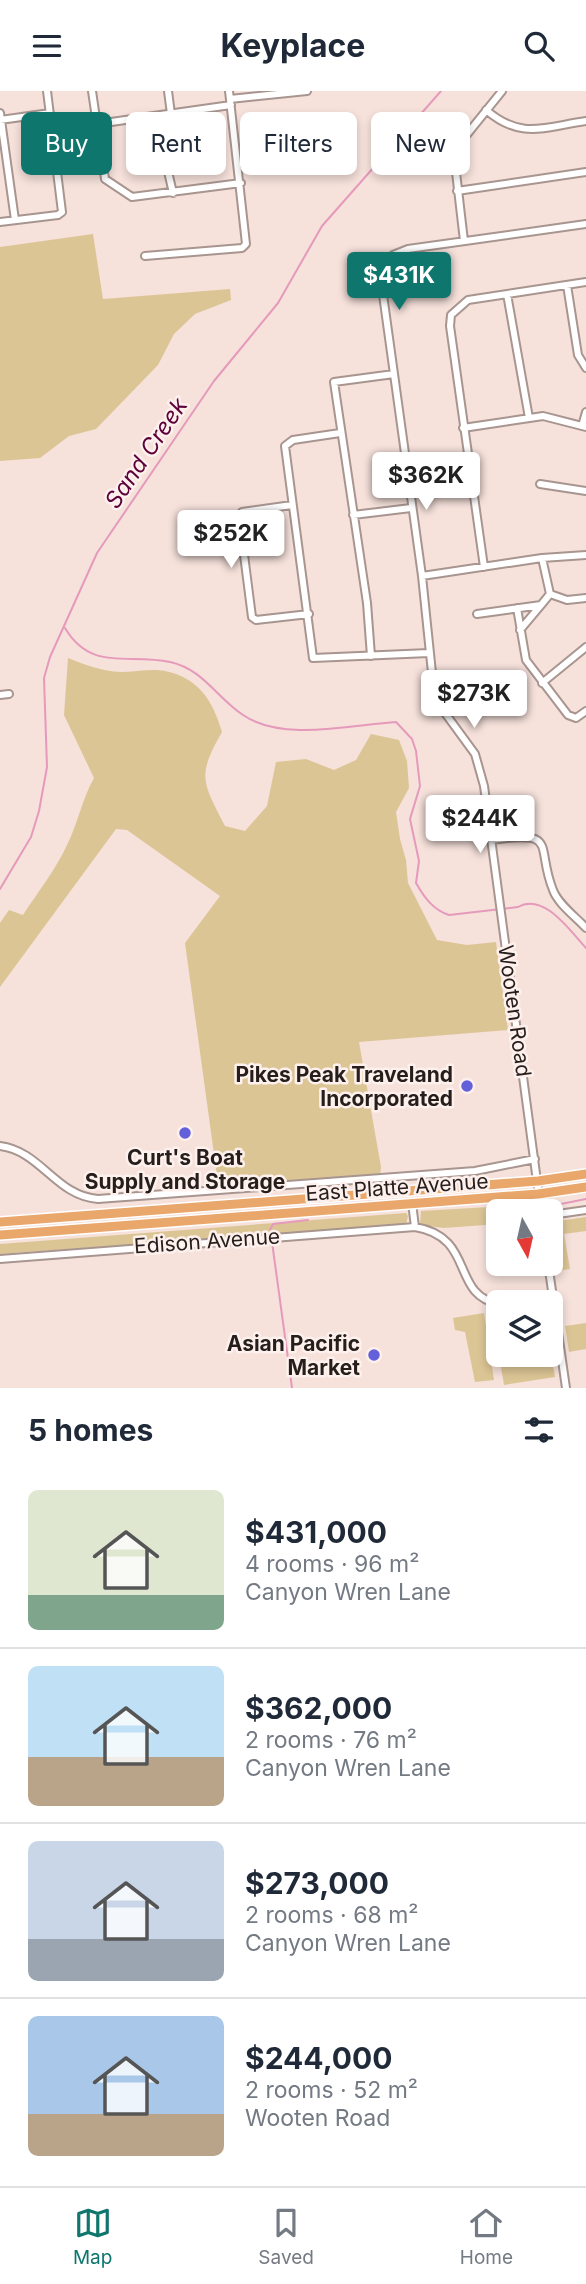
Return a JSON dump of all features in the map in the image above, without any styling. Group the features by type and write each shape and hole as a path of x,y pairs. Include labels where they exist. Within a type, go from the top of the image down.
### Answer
{"highway":[{"name":"East Platte Avenue","path":"0,1223 538,1181 586,1174"},
{"name":"East Platte Avenue","path":"0,1235 538,1194 586,1187"}],"street":[{"path":"47,91 50,112"},
{"path":"92,91 95,112"},
{"path":"168,91 171,112"},
{"path":"145,256 245,246 247,240 229,91"},
{"path":"181,112 307,91"},
{"path":"502,91 454,155 464,241 586,224"},
{"path":"486,110 508,127 521,129 586,121"},
{"path":"15,220 0,118 21,116"},
{"path":"457,191 586,172"},
{"path":"0,222 63,213 58,175"},
{"path":"104,175 105,179 132,197 241,183"},
{"path":"169,175 173,193"},
{"name":"Wooten Road","path":"464,241 408,249 393,255 384,263 380,273 437,702 475,754 487,811 539,1199"},
{"path":"484,567 463,428 451,315 456,307 468,300 586,282"},
{"path":"567,285 578,355 586,368"},
{"path":"507,294 529,418"},
{"path":"371,656 334,382 394,374"},
{"path":"463,428 549,417 584,427 586,412"},
{"path":"340,433 286,443 313,658 429,653"},
{"path":"540,484 586,491"},
{"path":"292,505 242,512 239,516 244,568 252,617 256,620 309,614"},
{"path":"353,515 411,508"},
{"path":"422,576 542,558 586,555"},
{"path":"542,558 550,594"},
{"path":"550,594 567,600 586,598"},
{"path":"520,630 550,594"},
{"path":"477,614 541,605"},
{"path":"517,608 526,660 572,718 586,711"},
{"path":"542,683 586,647"},
{"path":"0,695 9,694"},
{"path":"492,840 527,836 542,845 554,893 586,928"},
{"path":"0,1146 28,1155 73,1193 98,1199 475,1171 535,1159"},
{"path":"412,1203 415,1227"},
{"path":"564,1213 586,1210"},
{"name":"Edison Avenue","path":"0,1259 415,1227 427,1229 446,1239 456,1250 469,1285 478,1296 486,1299"},
{"path":"563,1367 566,1388"}],"shaded area":[{"path":"93,234 103,299 230,289 231,300 195,314 174,334 158,365 96,429 69,436 40,458 0,461 0,247"},
{"path":"68,658 114,671 165,671 177,674 196,685 214,710 222,732 206,769 207,788 225,826 245,831 267,806 276,762 306,759 334,770 356,760 371,734 399,740 407,761 409,788 396,812 408,883 437,940 467,945 496,942 508,1030 359,1042 381,1167 380,1178 218,1183 185,943 220,896 127,830 116,829 0,987 0,923 9,910 23,915 52,872 71,837 94,778 64,715"},
{"path":"486,1207 486,1225 444,1228 420,1225 421,1211"},
{"path":"406,1213 406,1225 13,1253 0,1257 0,1244"},
{"path":"586,1217 586,1231 564,1234 564,1220"},
{"path":"564,1234 570,1269 564,1270"},
{"path":"484,1313 486,1367 492,1367 494,1380 475,1382 465,1332 455,1330 453,1318"},
{"path":"586,1323 586,1349 569,1352 565,1326"},
{"path":"501,1367 553,1367 555,1377 504,1385"}],"waterway":[{"name":"Sand Creek","path":"0,889 31,837 39,811 47,767 44,678 50,657 97,553 214,381 278,303 322,226 441,91"},
{"path":"65,628 75,642 86,651 99,656 154,660 182,666 201,677 243,715 259,723 277,728 318,730 396,722 412,739 416,751 420,786 410,819 419,861 416,883 426,898 438,910 449,915 537,905 556,915 586,948"},
{"path":"564,1203 586,1199"},
{"path":"270,1230 273,1224 308,1220"},
{"path":"272,1242 292,1388"}],"place":[{"name":"Pikes Peak Traveland Incorporated","path":"467,1086"},
{"name":"Curt's Boat Supply and Storage","path":"185,1133"},
{"name":"Asian Pacific Market","path":"374,1355"}]}
